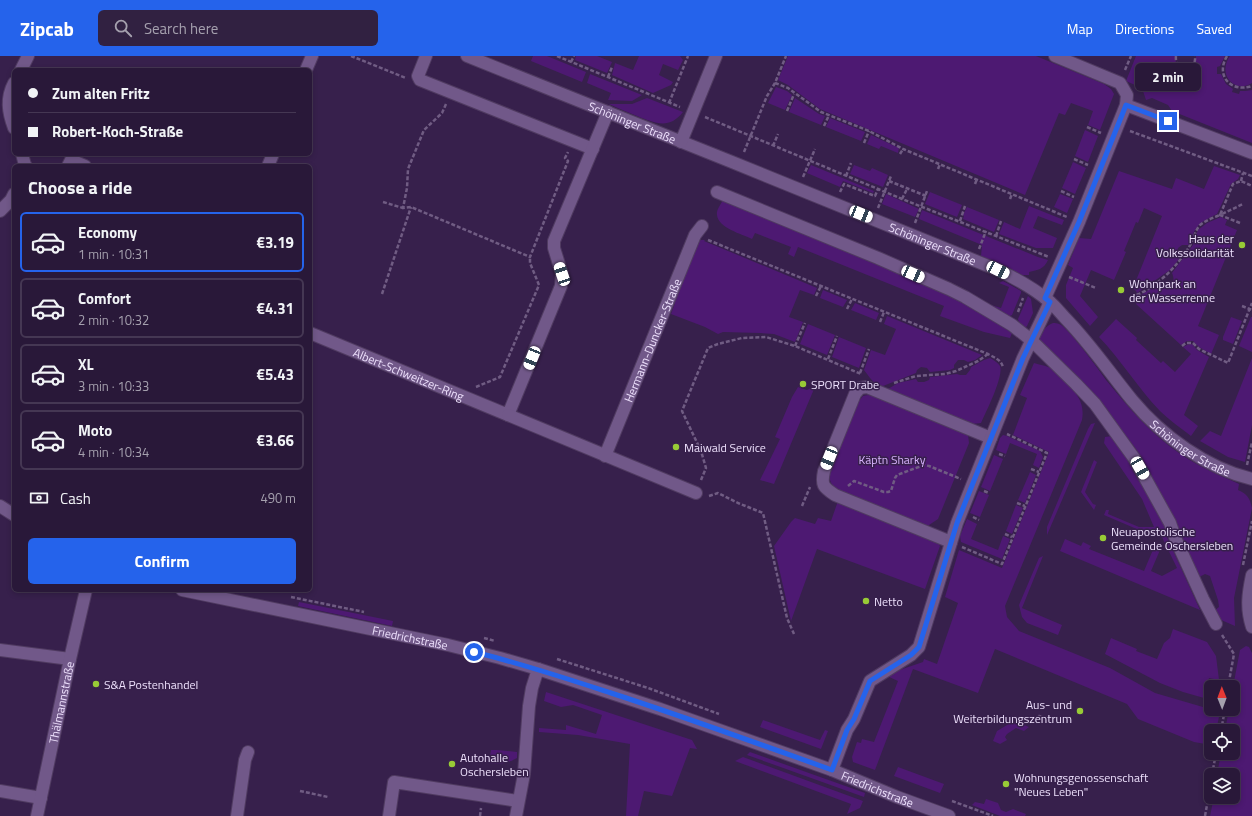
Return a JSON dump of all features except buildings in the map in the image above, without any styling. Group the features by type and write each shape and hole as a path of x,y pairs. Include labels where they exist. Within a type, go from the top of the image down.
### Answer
{"street":[{"path":"22,68 28,56"},
{"path":"307,68 312,56"},
{"path":"426,56 419,72 418,76 420,80 593,149"},
{"name":"Schöninger Straße","path":"468,56 998,270 1029,286 1047,300 1085,338 1132,400 1149,419 1188,450 1230,472 1252,479"},
{"path":"681,142 716,56"},
{"path":"832,770 847,730 854,719 870,681 911,655 919,647 954,543 957,523 1126,105 1128,95 1120,83 1055,56"},
{"path":"8,86 8,120"},
{"path":"1126,105 1252,153"},
{"path":"508,415 561,286 562,274 554,248 554,241 608,112"},
{"path":"69,164 71,160 80,164"},
{"path":"717,192 871,255 965,297 1012,325 1031,340 1094,404 1134,458 1170,523 1176,540 1216,624"},
{"path":"0,211 12,198"},
{"name":"Hermann-Duncker-Straße","path":"605,456 699,231"},
{"name":"Albert-Schweitzer-Ring","path":"312,334 696,493"},
{"path":"954,543 835,495 825,488 822,481 824,471 855,394 860,388 867,387 991,438"},
{"path":"0,506 12,514"},
{"path":"1252,575 1248,604 1248,615 1252,627"},
{"name":"Thälmannstraße","path":"37,816 86,592"},
{"name":"Friedrichstraße","path":"192,592 448,645 538,669 832,770 897,797 949,816"},
{"path":"0,650 70,659"},
{"path":"516,816 524,774 529,706 532,688 538,669"},
{"path":"237,816 245,760 248,752"},
{"path":"389,816 394,782 518,801"},
{"path":"0,791 40,798"}],"path":[{"path":"351,56 406,78 420,80"},
{"path":"557,56 902,199 1052,258 1070,268 1066,276 1096,288"},
{"path":"571,62 574,56"},
{"path":"669,103 687,58 683,56"},
{"path":"732,162 741,158 766,96 775,83 786,56"},
{"path":"1176,56 1176,62 1183,69 1187,69 1193,65 1195,62 1195,56"},
{"path":"1227,56 1223,63 1222,70 1226,81 1236,88 1244,89 1252,86"},
{"path":"608,77 612,67"},
{"path":"775,83 788,88 794,94 821,112 869,131 902,149 1079,222"},
{"path":"402,208 407,188 408,169 424,130 442,113 451,93"},
{"path":"787,111 794,94"},
{"path":"824,126 829,115"},
{"path":"1118,126 1252,176"},
{"path":"1087,127 1100,133"},
{"path":"864,143 869,131"},
{"path":"773,146 778,134"},
{"path":"464,398 469,390 500,377 539,285 530,263 530,257 568,161 566,158 572,141"},
{"path":"798,189 815,148"},
{"path":"900,154 902,149"},
{"path":"1074,159 1087,165"},
{"path":"846,176 851,163"},
{"path":"938,169 940,164"},
{"path":"1241,181 1243,173"},
{"path":"873,219 891,176"},
{"path":"975,184 977,179"},
{"path":"889,181 926,196"},
{"path":"1220,215 1233,184 1241,181 1252,186"},
{"path":"835,204 844,184 875,196 878,188"},
{"path":"902,199 907,188"},
{"path":"910,234 928,191"},
{"path":"1061,191 1073,196"},
{"path":"1010,199 1012,194"},
{"path":"383,202 402,208 412,208 530,257"},
{"path":"1131,297 1158,282 1171,271 1181,260 1199,226 1204,222 1243,204"},
{"path":"960,221 965,206"},
{"path":"382,294 412,208"},
{"path":"1220,215 1240,223"},
{"path":"996,236 1001,221"},
{"path":"699,231 821,286 988,354 998,359 1003,365 1004,371"},
{"path":"816,296 821,286"},
{"path":"847,309 852,299"},
{"path":"1182,346 1186,343 1193,343 1198,349 1228,363 1251,309 1252,303"},
{"path":"1242,306 1251,309"},
{"path":"880,322 884,312"},
{"path":"795,346 806,323"},
{"path":"828,359 837,336"},
{"path":"794,634 786,618 763,513 738,504 718,493 706,497 696,493 706,468 701,451 682,411 708,348 742,338 766,337 795,346 865,376"},
{"path":"860,373 869,349"},
{"path":"892,384 916,376 945,374 956,371 978,362 988,354"},
{"path":"954,543 1002,564 1047,453 1001,431"},
{"path":"1241,464 1247,465"},
{"path":"835,495 854,481 884,492 888,492 891,490 895,478 898,475 924,465 972,484"},
{"path":"1031,469 1039,472"},
{"path":"1017,503 1025,506"},
{"path":"1005,534 1012,537"},
{"path":"1216,624 1234,654 1229,680"},
{"path":"1037,722 1039,716 1055,722"},
{"path":"300,792 328,797"},
{"path":"1205,816 1207,804"}],"green space":[{"path":"533,56 547,56 586,72 582,82 531,61"},
{"path":"576,56 597,56 612,62 607,73 575,60"},
{"path":"639,56 680,56 683,60 678,70 663,64 659,75 673,82 671,85 653,93 612,75 615,63 633,70"},
{"path":"788,56 1036,56 1104,84 1111,89 1114,94 1100,130 1088,125 1093,111 1071,103 1065,115 1059,113 1025,195 820,109 788,85 778,80"},
{"path":"1136,56 1175,56 1176,65 1184,70 1187,70 1194,65 1196,56 1225,56 1220,66 1217,67 1217,74 1221,74 1226,84 1233,89 1232,92 1239,94 1240,91 1252,90 1252,143 1172,111 1168,105 1152,98 1146,100 1142,88 1126,81"},
{"path":"1230,56 1252,56 1252,83 1245,86 1239,86 1229,80 1225,69 1226,63"},
{"path":"590,74 642,95 632,101 608,100 611,93 587,83"},
{"path":"776,87 787,91 792,95 785,110 768,103"},
{"path":"647,98 683,112 678,118 672,121 667,123 656,123 609,104 632,104"},
{"path":"795,98 819,114 825,116 821,125 789,112"},
{"path":"830,118 865,132 861,141 826,127"},
{"path":"1085,130 1098,136 1088,162 1075,156"},
{"path":"871,135 899,148 898,153 881,146 879,149 867,144"},
{"path":"1073,162 1086,168 1075,194 1062,188"},
{"path":"811,165 874,191 873,193 843,181 840,187 807,173"},
{"path":"854,165 870,171 872,168 888,175 883,187 850,174"},
{"path":"1214,166 1240,175 1238,179 1231,184 1217,214 1202,222 1196,228 1189,245 1182,245 1178,248 1177,254 1179,259 1170,270 1137,293 1133,288 1162,216 1144,208 1138,223 1136,222 1124,251 1126,252 1114,280 1091,270 1080,296 1098,317 1090,326 1066,298 1066,285 1073,268 1068,265 1079,238 1091,239 1119,171 1172,189 1176,178 1204,189"},
{"path":"930,192 962,205 957,217 925,204"},
{"path":"886,194 919,209 915,217 882,204"},
{"path":"1060,194 1073,199 1067,213 1054,207"},
{"path":"723,200 959,299 1012,333 1010,338 984,332 940,316 944,306 798,247 794,257 788,254 791,247 755,233 752,239 731,230 721,224 718,220 718,209"},
{"path":"1029,206 1064,220 1062,225 1038,216 1033,228 1057,238 1053,248 1036,248 999,234 1004,222 1020,229"},
{"path":"967,207 999,220 994,232 963,219 963,215"},
{"path":"922,210 1048,260 1040,269 1029,272 1029,275 1022,275 981,256 982,245 919,219"},
{"path":"1221,217 1227,220 1225,225 1237,230 1198,326 1219,335 1211,354 1199,347 1193,341 1187,341 1181,345 1136,304 1138,297 1159,283 1169,285 1173,282 1172,273 1193,245 1198,230 1207,223"},
{"path":"705,240 704,241 817,288 814,295 800,290 789,317 803,322 795,342 774,334 723,332 718,334 705,327 671,314 675,303 673,300 698,241"},
{"path":"1003,281 1021,291 1012,315 1008,317 991,308 991,305 1001,308 1009,287 999,283"},
{"path":"823,290 847,300 843,307 820,298"},
{"path":"1028,296 1031,299 1033,313 1025,328 1019,323 1018,319"},
{"path":"855,303 879,313 876,320 851,310"},
{"path":"887,316 982,355 975,360 968,362 958,360 954,365 954,368 950,370 930,372 927,368 921,367 916,373 880,386 872,380 864,370 871,350 885,355 896,329 884,324"},
{"path":"1231,317 1242,321 1233,344 1223,340"},
{"path":"1252,317 1252,352 1239,346"},
{"path":"1116,319 1161,363 1163,361 1175,372 1191,354 1183,347 1187,345 1192,344 1197,350 1209,357 1184,415 1198,426 1191,436 1160,411 1099,337"},
{"path":"1053,323 1059,324 1069,332 1106,380 1158,437 1193,462 1239,484 1238,490 1244,493 1249,499 1252,508 1234,598 1235,626 1219,619 1214,611 1219,607 1210,576 1205,574 1199,577 1163,498 1136,449 1094,394 1041,342 1039,338 1043,331 1046,327"},
{"path":"808,324 835,335 827,355 800,344"},
{"path":"839,337 866,348 859,368 832,357"},
{"path":"990,358 1000,366 1001,371 994,394 981,423 972,424 888,389 898,383 916,379 918,382 924,382 929,380 930,377 957,374 966,375 971,367"},
{"path":"1252,358 1252,425 1245,462 1228,457 1200,441 1210,431 1221,436"},
{"path":"1034,363 1055,370 1066,381 1077,395 1083,414 1082,420 1005,606 1007,617 1019,631 1110,668 1155,693 1204,707 1204,716 1219,716 1217,724 1204,724 1204,744 1194,742 1138,719 1127,704 995,649 978,693 913,669 875,770 853,762 852,757 857,742 861,743 862,739 874,742 898,681 887,676 888,674 923,662 924,659 937,664 958,603 945,597 959,550 1002,568 1049,452 1013,435 1027,398 1020,395"},
{"path":"798,387 807,390 811,388 814,389 774,484 760,480 780,439 775,437 792,397"},
{"name":"Käptn Sharky","path":"863,396 874,396 968,435 969,443 938,519 926,527 835,489 831,482 831,470 859,401"},
{"path":"1095,423 1047,535 1047,527 1088,429 1091,424"},
{"path":"1003,435 1040,451 1043,457 1039,468 1033,465 1037,454 1010,443 1006,454 996,450 1000,438"},
{"path":"1112,436 1139,475 1167,529 1166,535 1200,610 1060,551 1065,539 1081,546 1083,542 1091,546 1089,549 1144,571 1155,545 1160,550 1151,571 1162,576 1177,568 1159,531 1139,530 1104,515 1106,510 1109,510 1108,514 1139,527 1154,527 1142,499 1104,443 1105,437"},
{"path":"994,455 1003,459 990,491 981,487"},
{"path":"1094,460 1097,462 1085,492 1093,504 1096,505 1094,510 1081,492"},
{"path":"1030,472 1036,475 1025,503 1018,500"},
{"path":"979,491 989,495 980,517 970,513"},
{"path":"838,501 937,541 940,546 925,589 817,549 791,621 774,546 795,518 815,524 818,518 831,521"},
{"path":"1016,505 1023,508 1012,534 1006,531"},
{"path":"967,519 977,524 971,539 998,550 1003,536 1010,539 1002,559 961,542 960,536"},
{"path":"1043,556 1022,608 1062,625 1058,635 1027,623 1022,617 1019,605 1039,558"},
{"path":"299,602 393,621 392,626 298,606"},
{"path":"1173,629 1207,642 1216,656 1219,680 1209,678 1208,680 1204,680 1204,698 1160,683 1105,654 1111,638 1137,649 1136,651 1157,659 1164,643 1170,638"},
{"path":"1246,646 1249,647 1252,653 1252,816 1210,816 1213,804 1240,804 1240,768 1218,768 1220,760 1240,760 1240,724 1226,724 1228,716 1240,716 1240,680 1234,680 1240,650"},
{"path":"546,692 692,740 697,749 690,748 672,796 644,791 638,816 626,816 630,744 578,735 539,732 539,728 566,730 566,725 596,734 602,715 573,705 561,707 544,701"},
{"path":"763,720 820,740 825,730 828,731 821,749 760,727"},
{"path":"1014,721 1029,727 1024,731 1016,728 1007,734 1005,737 1007,740 1000,744 993,741 997,731"},
{"path":"491,750 517,752 517,758 503,763 489,763"},
{"path":"750,752 865,793 864,797 747,755"},
{"path":"743,757 863,801 860,808 847,814 851,804 735,761"},
{"path":"898,767 944,784 940,793 894,776"},
{"path":"986,799 998,803 1001,810 1006,812 1013,809 1026,814 1025,816 1000,816 972,805 975,802 984,804"}],"place":[{"name":"Haus der Volkssolidarität","path":"1242,245"},
{"name":"Wohnpark an der Wasserrenne","path":"1121,290"},
{"name":"SPORT Drabe","path":"803,384"},
{"name":"Maiwald Service","path":"676,447"},
{"name":"Neuapostolische Gemeinde Oschersleben","path":"1103,538"},
{"name":"Netto","path":"866,601"},
{"name":"S&A Postenhandel","path":"96,684"},
{"name":"Aus- und Weiterbildungszentrum","path":"1080,711"},
{"name":"Autohalle Oschersleben","path":"452,764"},
{"name":"Wohnungsgenossenschaft \"Neues Leben\"","path":"1006,784"}],"route":[{"path":"474,652 554,674 718,729 832,770 847,730 854,719 870,681 911,655 919,647 957,523 1023,358 1050,302 1045,298 1079,222 1126,105 1168,121"}]}
